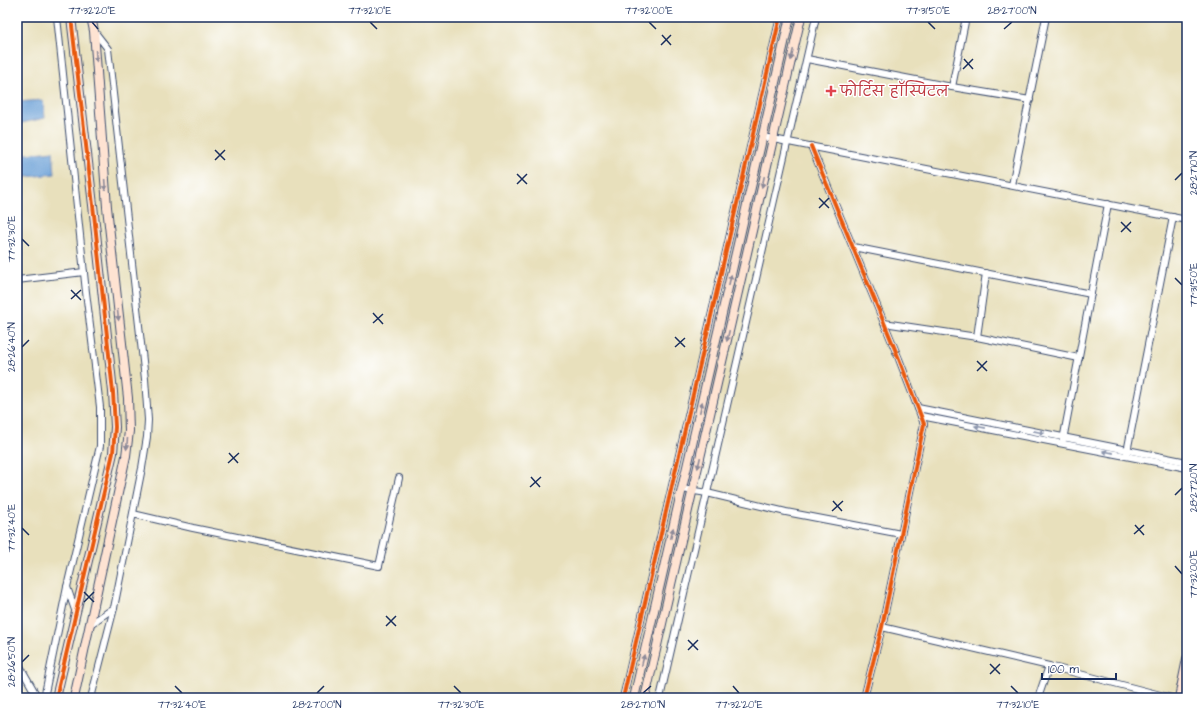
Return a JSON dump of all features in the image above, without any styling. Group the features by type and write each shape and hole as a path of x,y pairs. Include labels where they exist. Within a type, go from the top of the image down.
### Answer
{"street":[{"path":"44,698 67,587 100,446 100,407 57,17"},
{"path":"56,698 113,453 115,428 113,392 96,229 71,17"},
{"path":"74,698 126,456 129,431 128,398 107,207 94,31 91,17"},
{"path":"622,698 780,17"},
{"path":"634,698 790,17"},
{"path":"645,698 801,17"},
{"path":"660,698 816,17"},
{"path":"952,87 966,17"},
{"path":"1012,185 1046,17"},
{"path":"91,698 114,608 142,468 148,420 145,379 108,50 94,31"},
{"path":"806,59 952,87 1030,100"},
{"path":"763,137 1187,220"},
{"path":"811,146 924,424 882,627 864,698"},
{"path":"1063,440 1108,204"},
{"path":"1127,453 1173,217"},
{"path":"853,247 1091,294"},
{"path":"17,280 84,272"},
{"path":"977,337 986,273"},
{"path":"884,323 977,337 1079,358"},
{"path":"918,408 1127,453 1187,468"},
{"path":"921,416 1063,440"},
{"path":"1127,453 1187,462"},
{"path":"133,514 215,533 379,566 399,478"},
{"path":"682,489 707,493 786,512 901,534"},
{"path":"67,587 76,614"},
{"path":"89,625 114,608"},
{"path":"882,627 1049,666 1172,698"},
{"path":"17,661 38,698"},
{"path":"1179,698 1187,663"},
{"path":"1038,698 1049,666"}],"water":[{"path":"43,100 45,118 17,124 17,102"},
{"path":"53,151 55,174 17,178 17,155"}],"cycle path":[{"path":"56,698 113,453 115,427 113,392 93,205 71,17"},
{"path":"623,698 780,17"},
{"path":"811,146 899,359 924,424 882,627 864,698"}],"place":[{"name":"फोर्टिस हॉस्पिटल","path":"831,91"}]}
